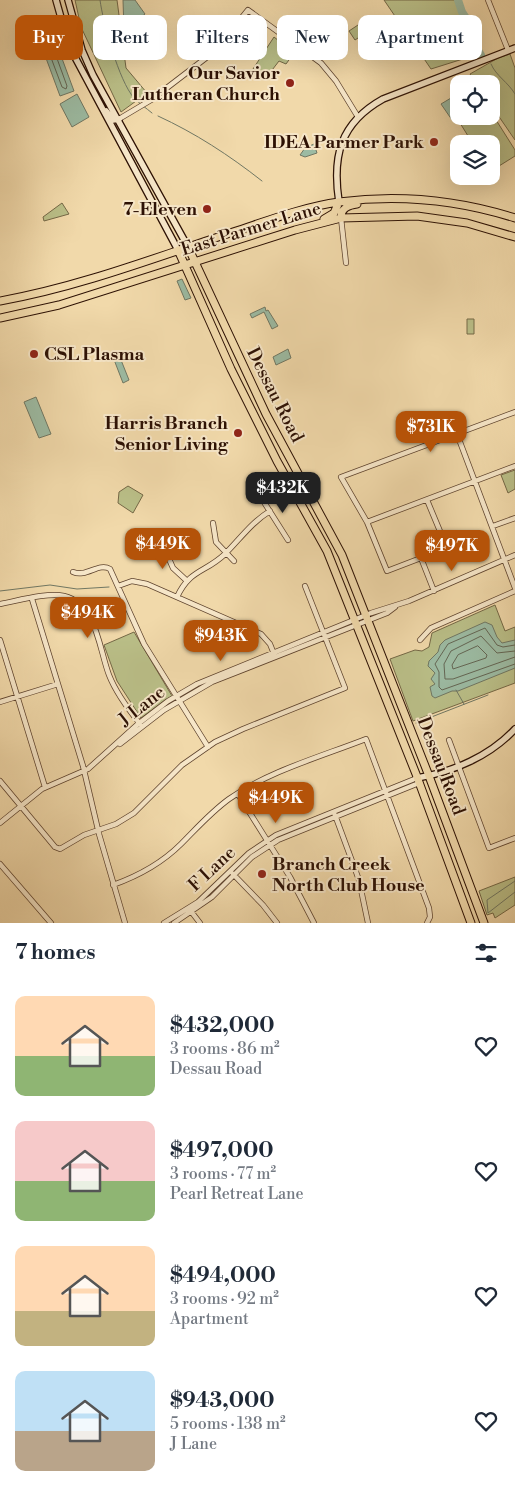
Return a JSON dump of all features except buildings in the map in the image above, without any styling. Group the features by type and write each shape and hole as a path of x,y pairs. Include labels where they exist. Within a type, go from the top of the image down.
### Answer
{"main road":[{"name":"Dessau Road","path":"56,0 60,15"},
{"name":"Dessau Road","path":"68,0 72,15"},
{"path":"291,231 298,225 331,216 336,210 338,202 336,174 338,153 345,135 358,117 383,99 515,48"},
{"name":"Dessau Road","path":"83,52 93,75 122,118 130,139 188,247 242,364 342,555 430,776 484,922"},
{"name":"Dessau Road","path":"76,60 186,265 231,369 277,461 327,551 418,780 471,923"},
{"path":"97,100 113,120 122,118"},
{"path":"108,122 117,125 130,139"},
{"path":"341,218 341,212 350,205 379,202 386,198"},
{"name":"East Parmer Lane","path":"0,301 60,287 305,209 338,202 386,198 442,201 515,218"},
{"name":"East Parmer Lane","path":"0,318 59,304 291,231 341,218 382,216 424,217 467,223 515,237"},
{"path":"231,369 242,364"},
{"path":"314,525 324,518"},
{"path":"418,780 489,752 515,729"}],"street":[{"path":"488,0 508,50"},
{"path":"122,118 152,100 215,51 248,10 321,63 336,81 358,117"},
{"path":"341,218 346,264"},
{"path":"428,500 447,548 387,571 367,522 341,477 515,412"},
{"path":"457,434 515,588"},
{"path":"367,522 515,466"},
{"path":"262,499 288,540"},
{"path":"177,597 186,580 226,553 252,524 270,511"},
{"path":"493,526 515,518"},
{"path":"213,523 216,542 234,561"},
{"path":"162,543 173,568 186,580"},
{"path":"355,622 388,613 395,607 515,555"},
{"path":"421,558 434,590"},
{"path":"73,572 85,574 106,566 110,569 140,636 208,747"},
{"path":"118,586 132,581 142,582 177,597 261,634 270,644 274,654"},
{"path":"0,781 57,849 116,824 134,813 182,765 208,747 242,728 345,688 305,586"},
{"path":"420,640 431,628 515,591"},
{"path":"0,604 64,596 77,601 86,609 113,684 124,703 141,725"},
{"path":"32,599 84,771 98,830 125,923"},
{"name":"J Lane","path":"274,654 323,632 355,622"},
{"name":"J Lane","path":"0,823 20,805 46,787 84,771 141,725 208,679 274,654 325,638 355,622"},
{"path":"0,640 46,787"},
{"path":"0,702 58,684"},
{"path":"113,885 143,872 160,861 217,809 238,794 277,774 366,739 429,908 430,917 427,923"},
{"path":"449,740 489,848 515,838"},
{"name":"F Lane","path":"174,923 212,897 232,873 252,858 268,842 334,813 418,780"},
{"path":"238,794 290,877 314,923"},
{"path":"334,813 359,880 368,923"},
{"path":"0,864 51,923"},
{"path":"232,873 263,905 277,923"},
{"path":"191,910 200,923"},
{"name":"F Lane","path":"164,923 191,910"}],"green space":[{"path":"75,0 117,0 119,15 93,15 93,52 83,31 83,15 78,15"},
{"path":"384,0 459,0 466,15 394,15"},
{"path":"358,25 358,38 355,40 349,31"},
{"path":"274,37 277,39 277,60 289,60 286,64 279,61 266,78 253,69 259,60 267,60 267,48"},
{"path":"510,54 515,68 515,140 500,118 500,75 470,74 498,58"},
{"path":"97,60 125,60 126,68 147,93 121,112"},
{"path":"425,60 460,60 431,69"},
{"path":"461,125 499,125 515,150 515,156 500,165 500,135 467,135"},
{"path":"62,203 69,214 44,221 43,217"},
{"path":"467,319 474,319 474,334 467,334"},
{"path":"515,470 515,489 508,493 501,475"},
{"path":"128,486 143,495 133,513 118,503 119,492"},
{"path":"495,605 505,631 515,627 515,683 413,721 390,659 415,650 422,651 429,647 432,633"},
{"path":"134,632 172,696 141,718 117,681 104,645"},
{"path":"515,877 515,905 495,918 493,913 487,915 479,891"}],"water":[{"path":"123,0 135,0 145,14 144,15 123,15"},
{"path":"47,60 63,60 74,91 60,96"},
{"path":"77,94 89,117 72,127 60,104"},
{"path":"450,99 450,117 441,104"},
{"path":"314,144 317,153 305,157 300,155 305,148"},
{"path":"182,279 191,298 185,300 177,281"},
{"path":"265,307 278,326 272,329 264,312 252,318 250,314"},
{"path":"288,349 291,358 276,365 273,357"},
{"path":"119,355 129,380 123,383 113,357"},
{"path":"36,397 51,434 39,438 24,402"},
{"path":"485,622 492,625 502,643 515,640 515,668 458,691 452,691 435,698 432,696 430,687 435,684 431,679 435,673 428,666 429,661 438,652 440,645 445,640"}],"waterway":[{"path":"100,0 104,23 117,66 128,90 134,98 152,113"},
{"path":"458,0 464,15"},
{"path":"491,64 515,94"},
{"path":"158,116 212,145 262,181"},
{"path":"0,591 50,585 77,589 109,587"},
{"path":"456,690 464,704"},
{"path":"416,723 488,695"},
{"path":"515,881 487,900 488,913 515,892"}],"place":[{"name":"Our Savior Lutheran Church","path":"290,83"},
{"name":"IDEA Parmer Park","path":"434,142"},
{"name":"7-Eleven","path":"207,209"},
{"name":"CSL Plasma","path":"34,354"},
{"name":"Harris Branch Senior Living","path":"238,433"},
{"name":"Branch Creek North Club House","path":"262,874"}]}
